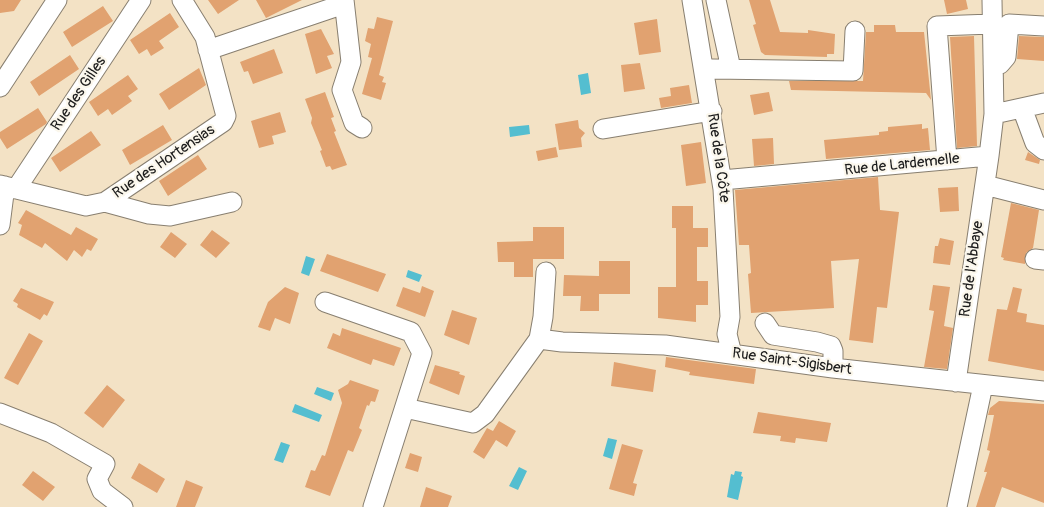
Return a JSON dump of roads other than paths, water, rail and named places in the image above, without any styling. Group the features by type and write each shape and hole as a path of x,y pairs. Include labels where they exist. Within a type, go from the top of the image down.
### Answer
{"street":[{"path":"0,87 58,0"},
{"name":"Rue des Gilles","path":"7,186 141,0"},
{"path":"182,0 205,37 208,50 344,2 351,62 342,90 354,123 362,128"},
{"name":"Rue de la Côte","path":"692,0 722,180 730,317 727,334 732,354"},
{"path":"716,0 731,69"},
{"path":"947,160 937,26 992,14 994,114 989,156"},
{"path":"993,64 1000,64 1006,57 1009,24 1044,26"},
{"path":"704,70 853,71 855,31"},
{"name":"Rue des Hortensias","path":"105,202 222,122 226,116 208,50"},
{"path":"994,114 1044,102"},
{"path":"1022,108 1035,144 1044,150"},
{"path":"602,129 712,111"},
{"name":"Rue de Lardemelle","path":"722,180 989,156"},
{"name":"Rue de l'Abbaye","path":"956,382 989,156"},
{"path":"984,185 1044,200"},
{"path":"0,225 7,186 86,206 105,202 149,214 170,216 232,202"},
{"path":"405,408 473,423 484,414 539,339 543,317 546,272"},
{"path":"325,302 411,332 422,353 373,507"},
{"name":"Rue de la Côte","path":"730,317 742,342 756,358"},
{"path":"765,323 773,335 818,342 830,346 833,351 833,368"},
{"name":"Rue Saint-Sigisbert","path":"539,339 562,342 665,345 833,368 1044,391"},
{"path":"958,507 983,385"},
{"path":"0,413 52,433 105,464 97,479 102,491 123,507"}],"water":[{"path":"588,73 591,93 581,95 578,75"},
{"path":"529,125 530,134 510,137 509,127"},
{"path":"306,256 315,259 309,276 301,273"},
{"path":"408,270 422,275 419,282 406,277"},
{"path":"317,387 334,393 331,401 314,394"},
{"path":"295,404 322,415 319,422 292,412"},
{"path":"608,438 617,440 612,459 603,456"},
{"path":"281,442 290,445 283,463 274,460"},
{"path":"519,467 527,471 518,490 509,486"},
{"path":"735,471 742,472 741,476 743,477 738,500 727,497 731,474 734,475"}]}
